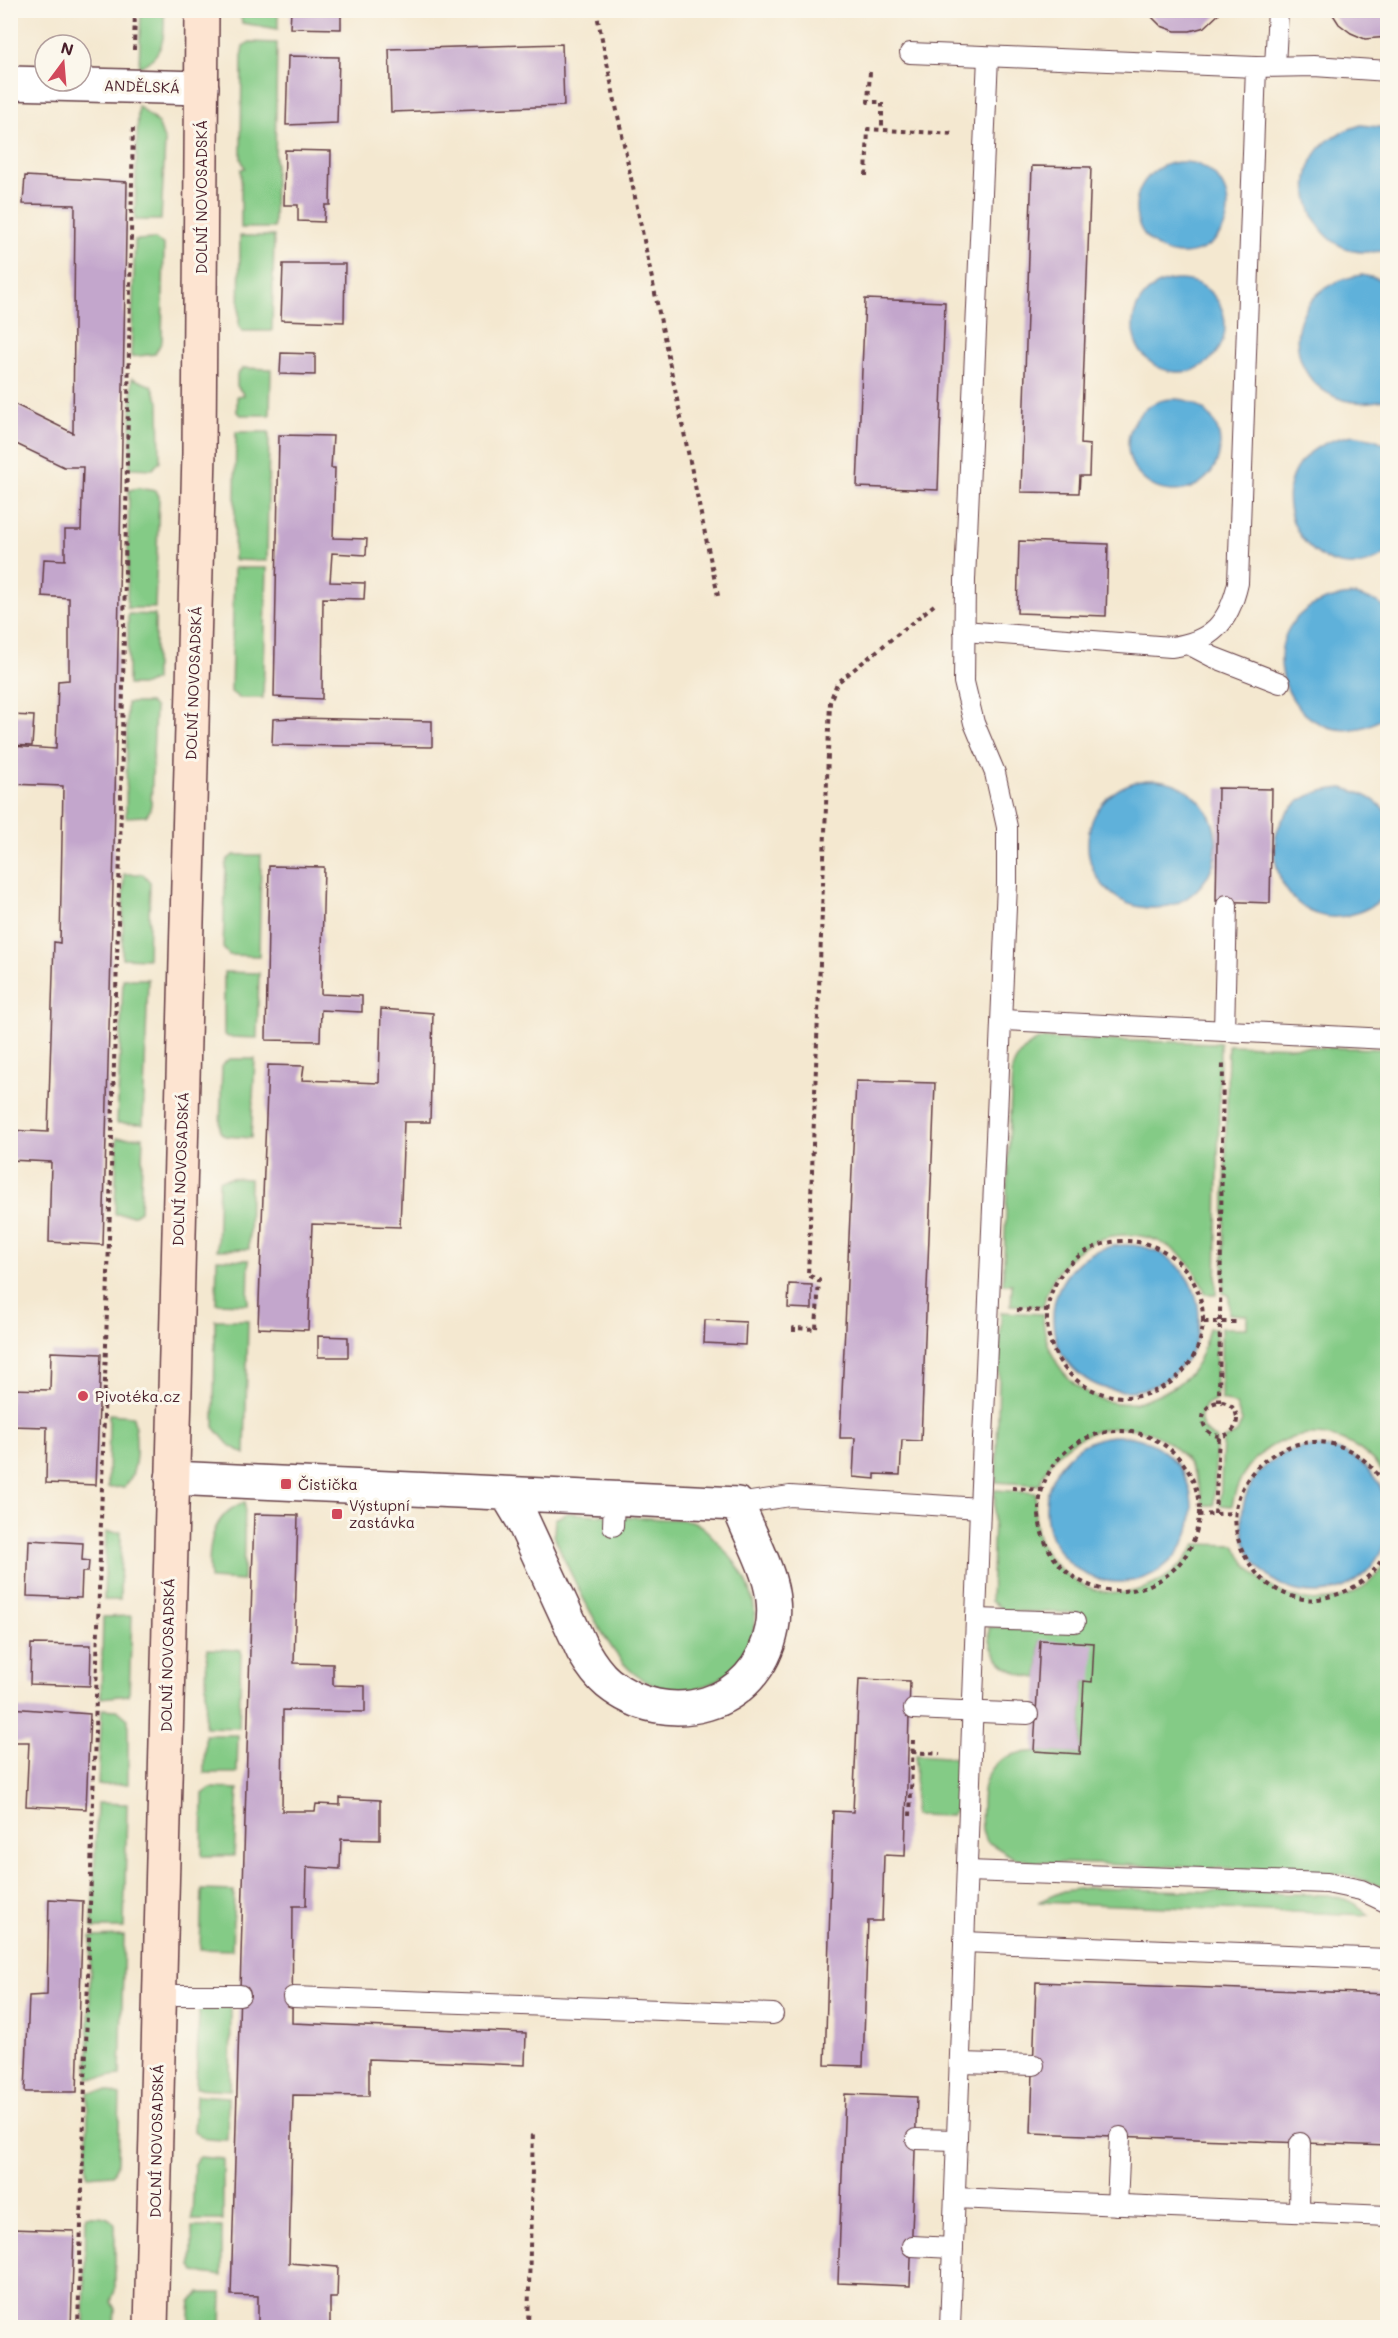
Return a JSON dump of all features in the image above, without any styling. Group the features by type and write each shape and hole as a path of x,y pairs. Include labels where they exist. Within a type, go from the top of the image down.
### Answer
{"main road":[{"name":"DOLNÍ NOVOSADSKÁ","path":"151,2328 171,1478 200,453 202,10"}],"street":[{"name":"ANDĚLSKÁ","path":"10,82 202,88"},
{"path":"171,1478 507,1494 614,1512 738,1504 748,1532 763,1558 771,1583 772,1629 757,1668 737,1691 704,1705 676,1707 642,1702 623,1693 594,1668 507,1494"}],"lane":[{"path":"964,632 1144,647 1190,645 1202,640 1222,622 1233,602 1238,583 1266,67 1278,10"},
{"path":"910,53 1388,71"},
{"path":"950,2328 980,1508 1003,1020 1007,826 995,774 974,723 964,682 965,580 987,57"},
{"path":"1190,645 1213,657 1280,683"},
{"path":"1224,1031 1227,905"},
{"path":"1003,1020 1388,1039"},
{"path":"738,1504 790,1496 980,1508"},
{"path":"976,1618 1075,1622"},
{"path":"914,1709 1028,1714"},
{"path":"967,1871 1327,1883 1361,1890 1388,1903"},
{"path":"964,1942 1388,1959"},
{"path":"159,1995 240,1995"},
{"path":"292,1997 773,2014"},
{"path":"960,2062 1034,2065"},
{"path":"1117,2205 1120,2137"},
{"path":"916,2139 957,2140"},
{"path":"1299,2212 1300,2143"},
{"path":"955,2198 1388,2216"},
{"path":"912,2246 953,2247"}],"path":[{"path":"134,56 135,10"},
{"path":"596,10 718,596"},
{"path":"870,72 868,102 882,102 882,130"},
{"path":"78,2328 120,853 133,116"},
{"path":"866,176 868,129 984,136"},
{"path":"794,1332 794,1328 816,1329 819,1280 808,1275 830,702 837,682 965,580"},
{"path":"1219,1402 1224,1031"},
{"path":"1133,1240 1158,1247 1180,1262 1195,1283 1204,1307 1204,1322 1195,1358 1178,1378 1156,1392 1131,1398 1105,1395 1081,1385 1063,1367 1054,1352 1050,1344 1046,1319 1051,1293 1063,1270 1083,1252 1107,1242 1133,1240"},
{"path":"1204,1322 1238,1322"},
{"path":"1219,1402 1229,1404 1237,1419 1234,1430 1219,1436 1208,1431 1203,1421 1209,1406 1219,1402"},
{"path":"1124,1431 1151,1437 1174,1452 1190,1474 1198,1500 1198,1515 1197,1528 1188,1551 1172,1571 1150,1584 1125,1591 1100,1588 1076,1579 1057,1562 1044,1540 1038,1515 1041,1490 1053,1465 1072,1445 1097,1433 1124,1431"},
{"path":"1215,1514 1219,1436"},
{"path":"1388,1490 1377,1471 1358,1454 1333,1443 1305,1441 1279,1449 1257,1465 1242,1488 1235,1513 1237,1538 1247,1562 1264,1581 1286,1594 1311,1600 1337,1596 1360,1585 1379,1567 1388,1550"},
{"path":"1198,1515 1235,1513"},
{"path":"910,1816 914,1709"},
{"path":"528,2328 533,2130"}],"green space":[{"path":"141,11 164,11 164,28 159,51 139,67"},
{"path":"240,11 278,11 278,29 242,23"},
{"path":"250,42 277,43 274,228 241,228 241,169 245,168 241,159 242,52 243,46"},
{"path":"138,106 158,123 165,142 161,220 135,220"},
{"path":"240,236 274,236 272,331 242,331 239,326"},
{"path":"155,239 164,245 162,341 155,354 131,357 135,240"},
{"path":"243,368 271,369 270,415 241,415 237,412 237,396 244,395 237,386 237,374"},
{"path":"132,378 152,386 159,402 160,461 153,469 130,468"},
{"path":"236,432 269,432 267,561 234,560"},
{"path":"138,488 156,491 159,496 155,608 127,608 129,490"},
{"path":"234,568 267,568 263,698 239,698 231,692"},
{"path":"128,614 155,615 155,680 145,685 128,685"},
{"path":"127,703 149,703 155,708 151,805 146,816 126,817"},
{"path":"234,855 261,855 259,956 229,955 223,948 226,865 228,859"},
{"path":"124,874 143,874 150,882 148,959 122,958"},
{"path":"224,972 259,973 257,1038 228,1037 224,1034"},
{"path":"123,979 148,979 143,1124 117,1123"},
{"path":"1041,1039 1220,1043 1216,1294 1206,1294 1187,1262 1178,1253 1158,1241 1137,1235 1116,1235 1096,1241 1077,1251 1062,1266 1050,1285 1043,1307 1011,1305 1012,1284 1003,1284 1012,1070 1023,1051"},
{"path":"1228,1045 1387,1049 1387,1479 1369,1457 1347,1443 1324,1436 1299,1436 1276,1444 1256,1458 1241,1479 1232,1506 1220,1505 1223,1440 1237,1433 1242,1421 1236,1405 1221,1399 1221,1328 1247,1328 1247,1315 1229,1314 1229,1295 1223,1293"},
{"path":"229,1059 255,1059 251,1138 225,1136 220,1132 222,1065"},
{"path":"143,1137 140,1211 134,1215 115,1214 117,1138"},
{"path":"250,1179 249,1249 217,1250 219,1180"},
{"path":"217,1259 249,1260 248,1304 216,1303"},
{"path":"1001,1312 1043,1314 1050,1349 1058,1365 1082,1390 1114,1403 1139,1402 1176,1386 1197,1363 1209,1328 1216,1328 1216,1399 1205,1405 1201,1416 1204,1429 1216,1439 1214,1505 1203,1506 1195,1475 1178,1451 1156,1436 1130,1428 1103,1430 1077,1439 1055,1458 1039,1485 996,1482"},
{"path":"215,1320 248,1320 245,1454 228,1444 214,1427"},
{"path":"109,1414 133,1416 136,1434 135,1464 133,1473 124,1487 108,1488"},
{"path":"995,1490 1036,1493 1036,1530 1046,1553 1063,1572 1081,1584 1099,1591 1118,1593 1136,1591 1154,1584 1184,1561 1196,1544 1235,1545 1248,1566 1265,1583 1285,1594 1308,1600 1330,1600 1352,1594 1371,1580 1387,1560 1387,1887 1343,1874 1304,1871 1035,1862 1014,1858 986,1841 982,1826 982,1800 985,1781 993,1768 1004,1759 1017,1754 1048,1752 1080,1754 1084,1681 1091,1682 1040,1641 1038,1678 1018,1673 1002,1663 996,1656 989,1627 1077,1631 1080,1613 1005,1611 991,1601"},
{"path":"245,1502 243,1581 210,1579 209,1555 218,1523 234,1507"},
{"path":"567,1513 687,1520 708,1532 727,1553 748,1587 755,1618 749,1646 733,1668 710,1684 683,1690 655,1686 629,1669 619,1658 598,1625 554,1535 555,1519"},
{"path":"106,1532 121,1532 120,1600 104,1600"},
{"path":"132,1616 129,1695 101,1698 103,1617"},
{"path":"207,1649 241,1650 239,1728 205,1727"},
{"path":"102,1709 117,1710 128,1719 128,1784 98,1785"},
{"path":"205,1735 238,1735 237,1773 204,1773"},
{"path":"916,1755 960,1758 956,1809 951,1816 914,1815"},
{"path":"211,1788 238,1789 234,1856 202,1856 203,1794"},
{"path":"97,1803 127,1804 124,1928 92,1928"},
{"path":"1086,1888 1328,1895 1350,1902 1369,1915 1038,1902 1063,1891"},
{"path":"202,1890 234,1891 232,1950 200,1949"},
{"path":"124,1936 120,2075 88,2079 91,1937"},
{"path":"207,2004 231,2004 230,2090 196,2088 199,2011"},
{"path":"108,2091 120,2095 118,2162 113,2174 87,2176 88,2092"},
{"path":"196,2095 228,2097 227,2140 205,2138 194,2131"},
{"path":"199,2157 223,2159 223,2220 192,2220 194,2166"},
{"path":"86,2216 106,2217 115,2225 115,2290 111,2302 115,2309 114,2327 84,2327"},
{"path":"192,2227 222,2227 222,2276 195,2272 192,2266"},
{"path":"200,2293 222,2293 221,2327 189,2327 191,2301"}],"water":[{"path":"1361,125 1387,128 1386,251 1355,251 1332,240 1321,229 1308,200 1309,170 1315,155 1333,137"},
{"path":"1182,162 1200,165 1215,175 1225,190 1228,208 1225,226 1215,241 1200,251 1182,254 1164,251 1149,241 1139,226 1136,208 1139,190 1149,175 1164,165"},
{"path":"1362,275 1388,281 1387,399 1353,402 1327,393 1308,375 1299,352 1299,328 1309,304 1329,286"},
{"path":"1179,280 1197,283 1212,293 1222,308 1225,326 1222,344 1212,359 1197,369 1179,372 1161,369 1146,359 1136,344 1133,326 1136,308 1146,293 1161,283"},
{"path":"1174,399 1192,402 1207,412 1217,427 1220,445 1217,463 1207,478 1192,488 1174,491 1156,488 1141,478 1131,463 1128,445 1131,427 1141,412 1156,402"},
{"path":"1353,435 1375,439 1388,446 1387,553 1357,565 1330,561 1308,546 1294,523 1288,497 1295,470 1316,449"},
{"path":"1356,595 1377,602 1387,610 1387,715 1367,726 1336,729 1311,718 1292,699 1282,673 1282,646 1293,622 1318,603"},
{"path":"1152,780 1176,785 1197,799 1211,820 1216,844 1211,868 1197,889 1176,903 1152,908 1128,903 1107,889 1093,868 1088,844 1093,820 1107,799 1128,785"},
{"path":"1343,788 1368,797 1378,803 1387,813 1387,892 1363,911 1325,916 1302,906 1285,887 1276,863 1276,838 1286,814 1308,796"},
{"path":"1126,1245 1154,1251 1177,1267 1193,1290 1199,1318 1193,1346 1177,1369 1154,1385 1126,1391 1098,1385 1075,1369 1059,1346 1053,1318 1059,1290 1075,1267 1098,1251"},
{"path":"1119,1436 1147,1442 1170,1458 1186,1481 1192,1509 1186,1537 1170,1560 1147,1576 1119,1582 1091,1576 1068,1560 1052,1537 1046,1509 1052,1481 1068,1458 1091,1442"},
{"path":"1315,1447 1343,1453 1366,1469 1382,1492 1388,1520 1382,1548 1366,1571 1343,1587 1315,1593 1287,1587 1264,1571 1248,1548 1242,1520 1248,1492 1264,1469 1287,1453"}],"building":[{"path":"291,10 341,10 341,29 290,28"},
{"path":"1145,10 1223,10 1205,27 1190,31 1175,31 1161,26"},
{"path":"1330,10 1388,10 1388,37 1365,39 1351,33 1339,24"},
{"path":"562,44 564,106 391,112 389,49"},
{"path":"288,56 339,57 337,123 286,125"},
{"path":"285,150 331,151 330,205 325,205 324,222 298,221 298,205 284,205"},
{"path":"1032,166 1091,167 1081,444 1090,445 1089,476 1080,476 1079,493 1021,492"},
{"path":"25,176 127,182 114,849 103,1245 49,1242 51,1162 10,1160 10,1130 48,1132 54,942 60,943 63,786 10,784 10,746 56,749 58,681 69,680 69,598 42,596 44,559 65,560 65,530 81,530 83,467 64,467 10,441 10,402 73,433 75,205 23,204"},
{"path":"283,264 345,264 344,322 281,320"},
{"path":"865,299 945,302 938,490 857,487"},
{"path":"281,353 315,354 315,375 280,374"},
{"path":"279,435 333,436 331,468 335,468 333,538 367,539 366,555 332,553 330,582 365,583 364,599 323,598 322,699 274,697"},
{"path":"1019,541 1108,544 1106,616 1017,613"},
{"path":"10,715 34,716 32,746 10,745"},
{"path":"273,719 432,721 432,747 272,745"},
{"path":"1218,788 1272,789 1270,903 1216,901"},
{"path":"269,866 324,867 321,994 362,996 362,1012 321,1010 320,1041 266,1040"},
{"path":"381,1009 433,1013 430,1122 404,1122 400,1227 312,1224 308,1330 258,1328 268,1065 304,1066 302,1080 379,1083"},
{"path":"856,1081 935,1083 921,1441 902,1440 900,1475 875,1474 875,1479 853,1477 855,1438 840,1438"},
{"path":"789,1284 812,1285 812,1309 788,1308"},
{"path":"705,1320 746,1322 745,1345 704,1343"},
{"path":"318,1336 348,1337 348,1357 318,1357"},
{"path":"51,1352 101,1354 96,1485 46,1483 47,1427 10,1426 10,1389 50,1390"},
{"path":"254,1514 298,1515 294,1663 333,1664 333,1685 365,1686 365,1712 283,1710 282,1811 315,1811 316,1804 340,1805 340,1798 380,1800 380,1840 341,1839 340,1869 307,1867 306,1906 293,1906 292,2023 526,2033 525,2065 369,2059 369,2096 293,2095 289,2263 338,2267 337,2298 330,2298 330,2328 258,2328 258,2296 231,2295"},
{"path":"29,1540 83,1543 82,1560 89,1561 88,1572 82,1572 81,1598 27,1596"},
{"path":"1040,1640 1094,1643 1092,1682 1084,1681 1080,1754 1034,1751"},
{"path":"31,1644 91,1645 90,1686 30,1684"},
{"path":"859,1679 910,1681 905,1856 884,1855 882,1921 868,1921 863,2066 825,2065 833,1811 853,1812"},
{"path":"10,1708 90,1714 86,1809 26,1806 29,1742 10,1742"},
{"path":"49,1899 83,1901 77,2092 25,2092 29,1996 47,1995"},
{"path":"1036,1982 1388,1994 1388,2146 1031,2133"},
{"path":"845,2094 917,2097 910,2286 838,2283"},
{"path":"10,2229 74,2231 71,2328 11,2328"}],"place":[{"name":"Pivotéka.cz","path":"83,1396"},
{"name":"Čistička","path":"286,1484"},
{"name":"Výstupní zastávka","path":"337,1514"}]}
